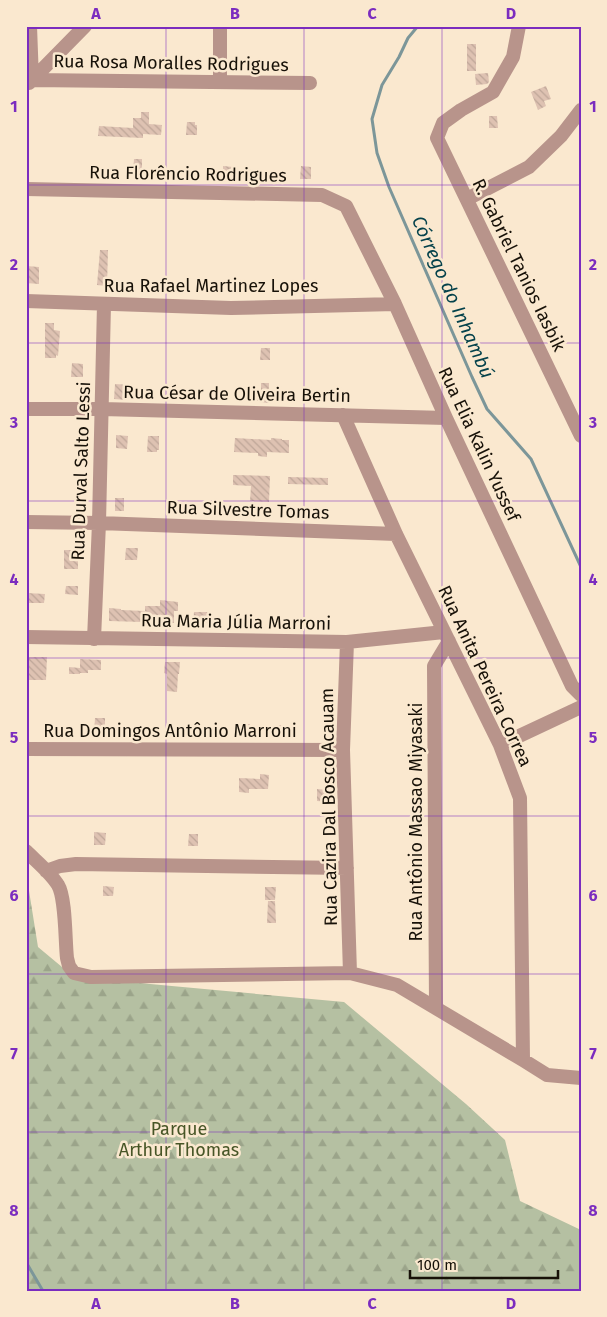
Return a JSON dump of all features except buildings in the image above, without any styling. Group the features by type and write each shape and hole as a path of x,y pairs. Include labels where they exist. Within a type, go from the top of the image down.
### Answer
{"street":[{"path":"29,83 30,26"},
{"path":"29,83 85,26"},
{"path":"220,26 220,82"},
{"name":"R. Gabriel Tanios Iasbik","path":"519,26 513,57 493,92 442,123 437,138 581,436"},
{"name":"Rua Rosa Moralles Rodrigues","path":"29,83 310,83"},
{"path":"466,199 529,167 561,136 581,110"},
{"name":"Rua Florêncio Rodrigues","path":"26,189 322,195 346,206"},
{"name":"Rua Elia Kalin Yussef","path":"346,206 395,304 446,418 572,686 581,695"},
{"name":"Rua Rafael Martinez Lopes","path":"26,301 231,308 395,304"},
{"name":"Rua Durval Salto Lessi","path":"94,639 99,523 104,304"},
{"name":"Rua César de Oliveira Bertin","path":"26,409 102,409 446,418"},
{"name":"Rua Anita Pereira Correa","path":"343,415 396,534 500,745 520,798 523,1060"},
{"name":"Rua Silvestre Tomas","path":"26,522 396,534"},
{"name":"Rua Maria Júlia Marroni","path":"26,637 347,642 446,636"},
{"name":"Rua Antônio Massao Miyasaki","path":"436,1007 434,666 446,636"},
{"name":"Rua Cazira Dal Bosco Acauam","path":"347,642 343,750 350,972"},
{"path":"500,745 581,707"},
{"name":"Rua Domingos Antônio Marroni","path":"26,749 343,750"},
{"path":"26,851 46,870 61,890 67,958 69,966 74,973 91,976 350,972 397,985 547,1075 581,1078"},
{"path":"46,870 76,864 347,868"}],"green space":[{"name":"Parque Arthur Thomas","path":"26,872 38,947 74,977 344,1002 466,1104 505,1140 520,1201 581,1230 581,1291 26,1291"}],"waterway":[{"name":"Córrego do Inhambú","path":"418,26 408,38 382,85 372,119 377,153 389,187 487,409 531,459 581,567"},
{"path":"26,1262 43,1291"}]}
